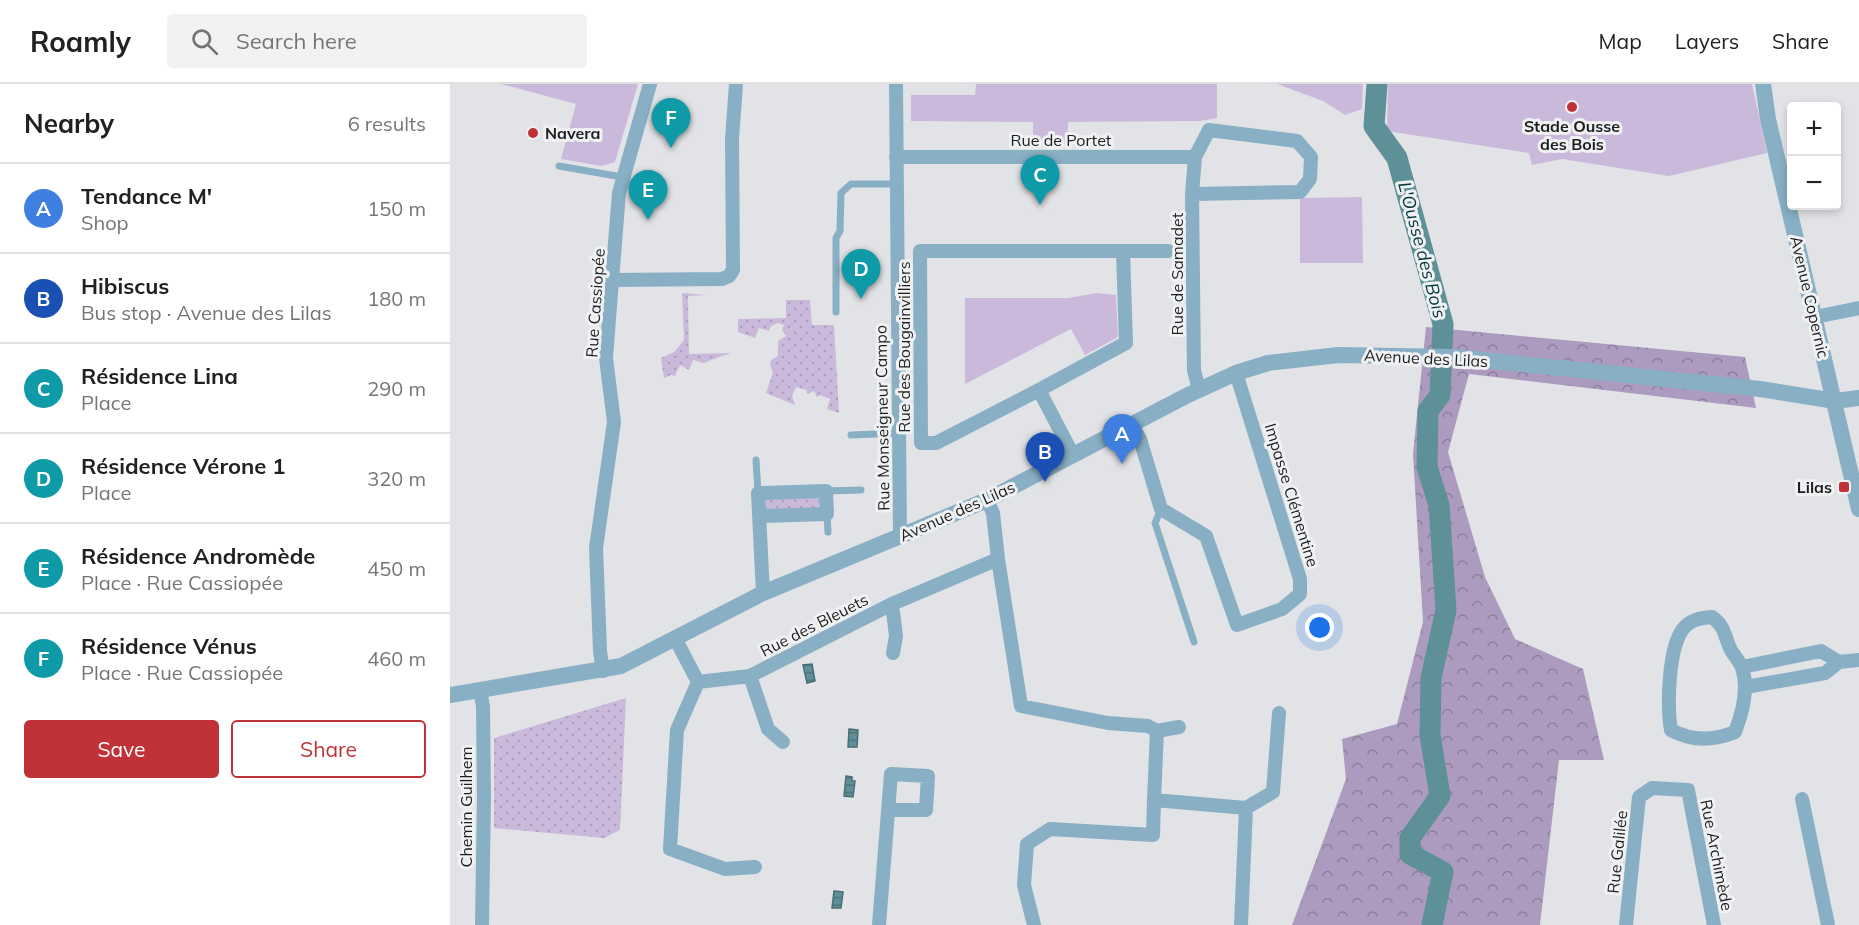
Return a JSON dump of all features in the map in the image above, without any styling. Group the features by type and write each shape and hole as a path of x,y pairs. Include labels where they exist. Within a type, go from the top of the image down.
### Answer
{"street":[{"name":"Rue Cassiopée","path":"603,671 600,651 596,548 614,422 606,358 612,280 622,177 650,84"},
{"path":"612,280 710,280 729,276 733,270 732,180 736,84"},
{"name":"Rue Monseigneur Campo","path":"896,84 900,536"},
{"name":"Avenue Copernic","path":"1763,84 1768,119 1859,509"},
{"path":"1192,194 1300,192 1310,179 1311,157 1297,141 1209,130 1195,158"},
{"name":"Rue de Portet","path":"896,157 1195,158"},
{"name":"Rue de Samadet","path":"1195,158 1192,194 1194,370 1199,390"},
{"name":"Rue des Bougainvilliers","path":"1123,251 1126,344 936,442 921,443 920,251 1123,251 1168,251"},
{"path":"1815,317 1859,308"},
{"name":"Avenue des Lilas","path":"450,695 603,671 621,666 764,593 987,500 1199,390 1236,373 1268,363 1338,355 1454,357 1760,389 1835,401 1859,398"},
{"name":"Impasse Clémentine","path":"1161,509 1206,536 1237,625 1292,604 1300,594 1300,579 1236,373"},
{"path":"1039,390 1073,455"},
{"path":"1132,425 1140,439 1161,509"},
{"path":"899,438 921,443"},
{"path":"759,516 827,513 826,491 758,493 759,516 764,593"},
{"path":"987,500 993,513 1021,705 1108,723 1148,726 1157,731 1179,727"},
{"name":"Rue des Bleuets","path":"698,682 750,676 892,604 999,559"},
{"name":"Rue des Bleuets","path":"892,604 896,636 893,653"},
{"path":"1712,617 1723,624 1730,648 1742,667 1746,687 1735,732 1719,738 1685,738 1671,730 1668,711 1671,675 1678,640 1684,628 1695,619 1712,617"},
{"path":"675,638 698,682 677,730 670,849 725,869 755,867"},
{"path":"1742,667 1821,651 1839,662"},
{"path":"1746,687 1825,673 1839,662 1859,660"},
{"name":"Rue des Bleuets","path":"750,676 768,729 783,742"},
{"name":"Chemin Guilhem","path":"480,690 483,706 484,762 482,925"},
{"path":"1154,801 1246,808 1273,792 1280,713"},
{"path":"1034,925 1024,885 1027,844 1050,829 1153,835 1157,731"},
{"name":"Rue Galilée","path":"1626,925 1639,797 1652,788 1688,790"},
{"name":"Rue Archimède","path":"1688,790 1714,925"},
{"path":"1802,799 1828,925"},
{"path":"1241,925 1246,808"},
{"path":"879,925 889,810"}],"lane":[{"path":"559,166 622,177"},
{"path":"836,312 836,238 840,231 840,193 851,184 896,184"},
{"path":"851,435 899,438"},
{"path":"756,460 758,493"},
{"path":"826,491 861,490"},
{"path":"1161,509 1155,523 1194,642"},
{"path":"827,513 828,532"}],"shaded area":[{"path":"501,84 638,84 615,162 601,166 561,159 576,104"},
{"path":"976,84 1217,84 1217,118 1199,121 1068,122 1067,144 1033,144 1033,122 911,121 911,95 975,95"},
{"path":"1277,84 1363,84 1362,109 1345,115 1323,101"},
{"name":"Stade Ousse des Bois","path":"1388,84 1752,84 1767,153 1669,176 1562,159 1532,165 1529,153 1387,131"},
{"path":"1362,197 1363,263 1300,263 1300,198"},
{"path":"682,293 706,295 688,296 689,354 731,353 703,363 693,360 689,370 680,365 675,376 664,378 661,358 674,352 684,340"},
{"path":"1097,293 1116,295 1118,337 1085,355 1071,329 965,384 965,298 1068,298"},
{"path":"786,300 810,300 812,325 834,325 839,413 827,409 830,399 820,395 817,397 814,391 808,394 806,390 796,387 792,396 795,405 766,393 773,372 770,365 771,360 778,356 778,341 786,336 782,330 784,325 778,323 771,326 769,331 759,328 755,338 738,332 738,319 786,318"},
{"path":"821,494 824,508 765,512 764,499"},
{"path":"626,698 620,830 604,838 494,828 494,738"}],"green space":[{"path":"1426,327 1745,357 1756,408 1469,374 1448,452 1485,577 1515,639 1583,669 1604,760 1559,760 1540,925 1292,925 1346,779 1342,739 1397,724 1423,622 1413,454"}],"water":[{"path":"812,664 815,681 807,683 803,665"},
{"path":"849,729 858,730 857,747 848,747"},
{"path":"846,776 852,777 852,781 855,781 853,797 844,796"},
{"path":"834,891 843,892 841,908 832,908"}],"waterway":[{"name":"L'Ousse des Bois","path":"1377,84 1374,126 1397,158 1443,324 1440,395 1428,411 1427,467 1439,505 1446,610 1431,678 1430,735 1440,796 1410,838 1410,854 1443,872 1432,925"}],"place":[{"name":"Stade Ousse des Bois","path":"1572,107"},
{"name":"Navera","path":"533,133"},
{"name":"Résidence Vénus","path":"671,148"},
{"name":"Résidence Lina","path":"1040,205"},
{"name":"Résidence Andromède","path":"648,220"},
{"name":"Résidence Vérone 1","path":"861,299"},
{"name":"Tendance M'","path":"1122,464"},
{"name":"Hibiscus","path":"1045,482"},
{"name":"Lilas","path":"1844,487"}]}
